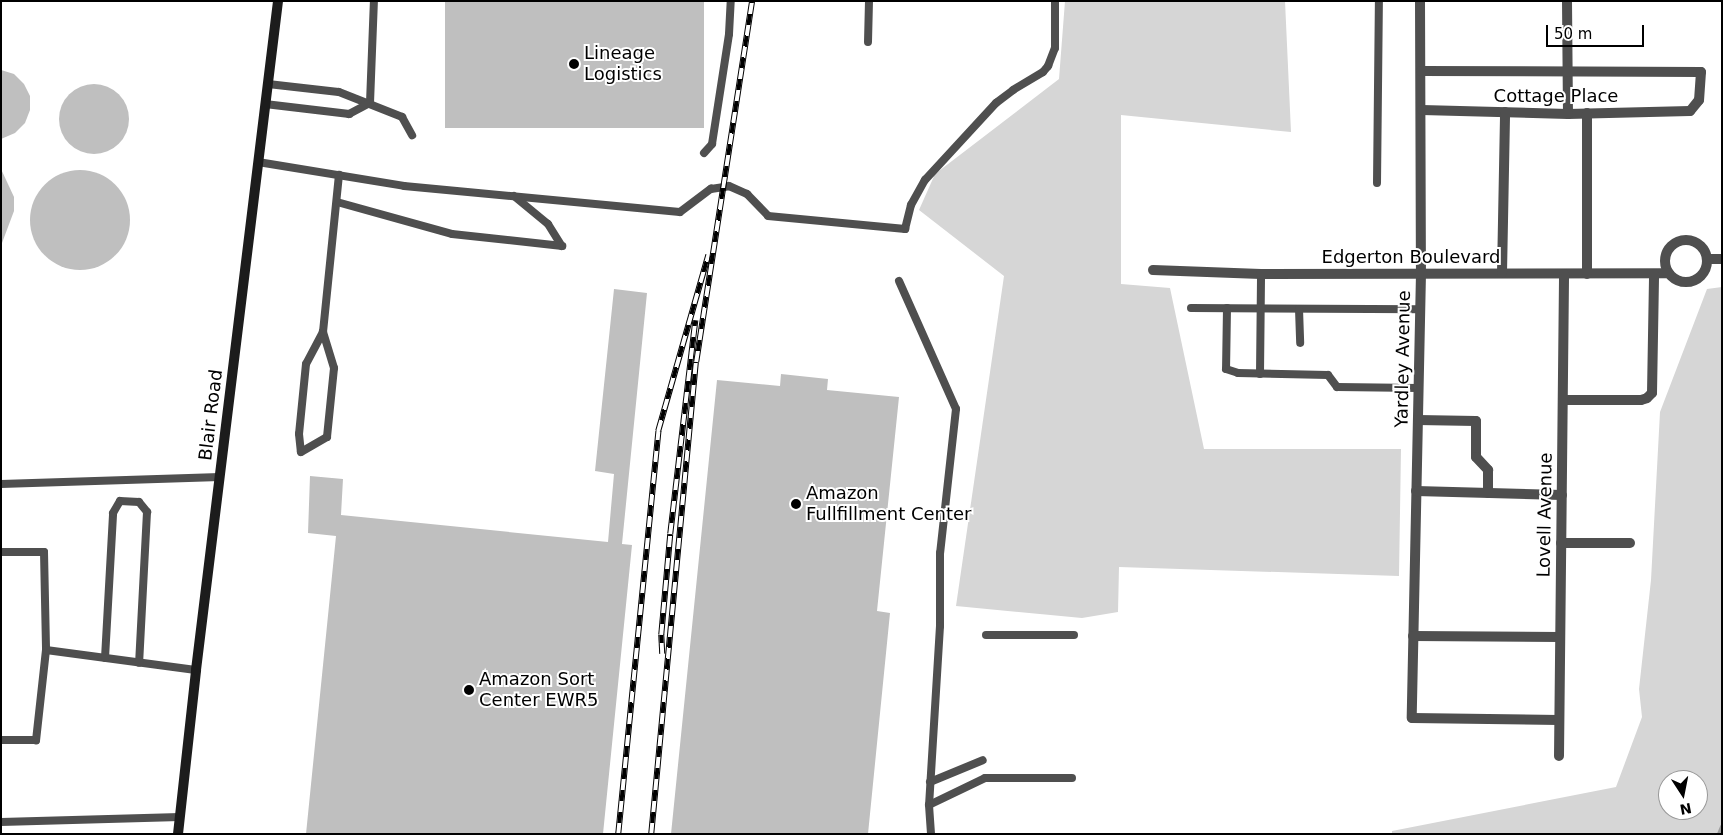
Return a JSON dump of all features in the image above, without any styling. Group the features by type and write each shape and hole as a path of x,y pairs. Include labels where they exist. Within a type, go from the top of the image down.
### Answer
{"street":[{"name":"Blair Road","path":"178,834 196,670 278,1"},
{"name":"Yardley Avenue","path":"1420,1 1422,71 1421,273 1412,718 1559,720"},
{"path":"1567,1 1568,114"},
{"path":"1422,71 1568,73"},
{"name":"Cottage Place","path":"1422,110 1568,114 1690,111 1699,100 1701,72 1568,73"},
{"path":"1502,273 1504,112"},
{"path":"1587,113 1587,274"},
{"path":"1684,241 1697,244 1702,248 1707,259 1705,271 1691,282 1679,281 1669,273 1666,259 1668,252 1677,243 1684,241"},
{"path":"1707,259 1722,259"},
{"name":"Edgerton Boulevard","path":"1153,270 1261,274 1669,273"},
{"name":"Lovell Avenue","path":"1559,756 1564,274"},
{"path":"1563,400 1640,400 1647,398 1652,393 1654,274"},
{"path":"1418,420 1476,421 1476,457 1488,470 1488,493"},
{"path":"1416,491 1562,495"},
{"path":"1561,543 1630,543"},
{"path":"1413,636 1560,637"}],"lane":[{"path":"370,103 374,1"},
{"path":"704,153 712,144 729,34 730,1"},
{"path":"868,42 869,1"},
{"path":"258,162 404,186 680,212 711,189 730,186 747,194 768,216 905,229 910,205 925,180 996,103 1043,72 1048,66 1054,48 1055,1"},
{"path":"1377,183 1379,1"},
{"path":"268,84 339,92 370,103 402,117 412,136"},
{"path":"265,104 349,114 370,103"},
{"path":"323,332 334,368 327,437 300,452 299,434 306,364 323,332 339,175"},
{"path":"337,202 452,234 562,246 548,224 514,196"},
{"path":"1260,374 1261,274"},
{"path":"898,281 956,409 940,553 940,626 929,805 931,834"},
{"path":"1191,308 1420,310"},
{"path":"1226,308 1226,369 1238,374 1328,375 1337,387 1418,388"},
{"path":"1299,309 1300,344"},
{"path":"1,484 220,477"},
{"path":"105,658 113,514 120,501 139,502 147,512 139,662"},
{"path":"1,552 44,552 46,650 36,740 1,740"},
{"path":"986,635 1074,635"},
{"path":"46,650 196,670"},
{"path":"930,782 983,760"},
{"path":"929,805 985,778 1072,778"},
{"path":"1,822 180,817"}],"shaded area":[{"path":"1065,1 1285,1 1291,132 1121,115 1121,284 1170,288 1204,449 1401,449 1399,576 1119,567 1118,612 1082,618 956,606 1004,276 919,210 935,174 1059,79"},
{"path":"1722,287 1722,834 1392,834 1392,831 1616,787 1642,717 1639,689 1651,580 1660,412 1707,289"}],"building":[{"name":"Lineage Logistics","path":"445,1 704,1 704,128 445,128"},
{"path":"1,70 14,74 24,84 30,96 30,110 25,123 15,133 1,139"},
{"path":"94,84 107,87 119,94 126,106 129,119 126,132 119,144 107,151 94,154 81,151 69,144 62,132 59,119 62,106 69,94 81,87"},
{"path":"1,169 14,197 14,211 2,243"},
{"path":"80,170 90,171 108,178 122,192 129,210 129,230 122,248 108,262 90,269 80,270 70,269 52,262 38,248 31,230 30,220 31,210 38,192 52,178 70,171"},
{"name":"Amazon Sort Center EWR5","path":"614,289 647,293 622,544 632,545 603,834 306,834 336,536 308,533 310,476 343,479 341,515 608,542 614,474 595,471"},
{"name":"Amazon Fullfillment Center","path":"781,374 828,379 827,390 899,397 877,611 890,613 868,834 671,834 717,380 780,386"}],"waterway":[{"path":"1719,834 1722,827"}],"railway":[{"path":"651,834 696,362 752,1"},
{"path":"618,834 658,431 708,255"},
{"path":"662,654 661,635 670,534 695,320"}],"place":[{"name":"Lineage Logistics","path":"574,64"},
{"name":"Amazon Fullfillment Center","path":"796,504"},
{"name":"Amazon Sort Center EWR5","path":"469,690"}]}
